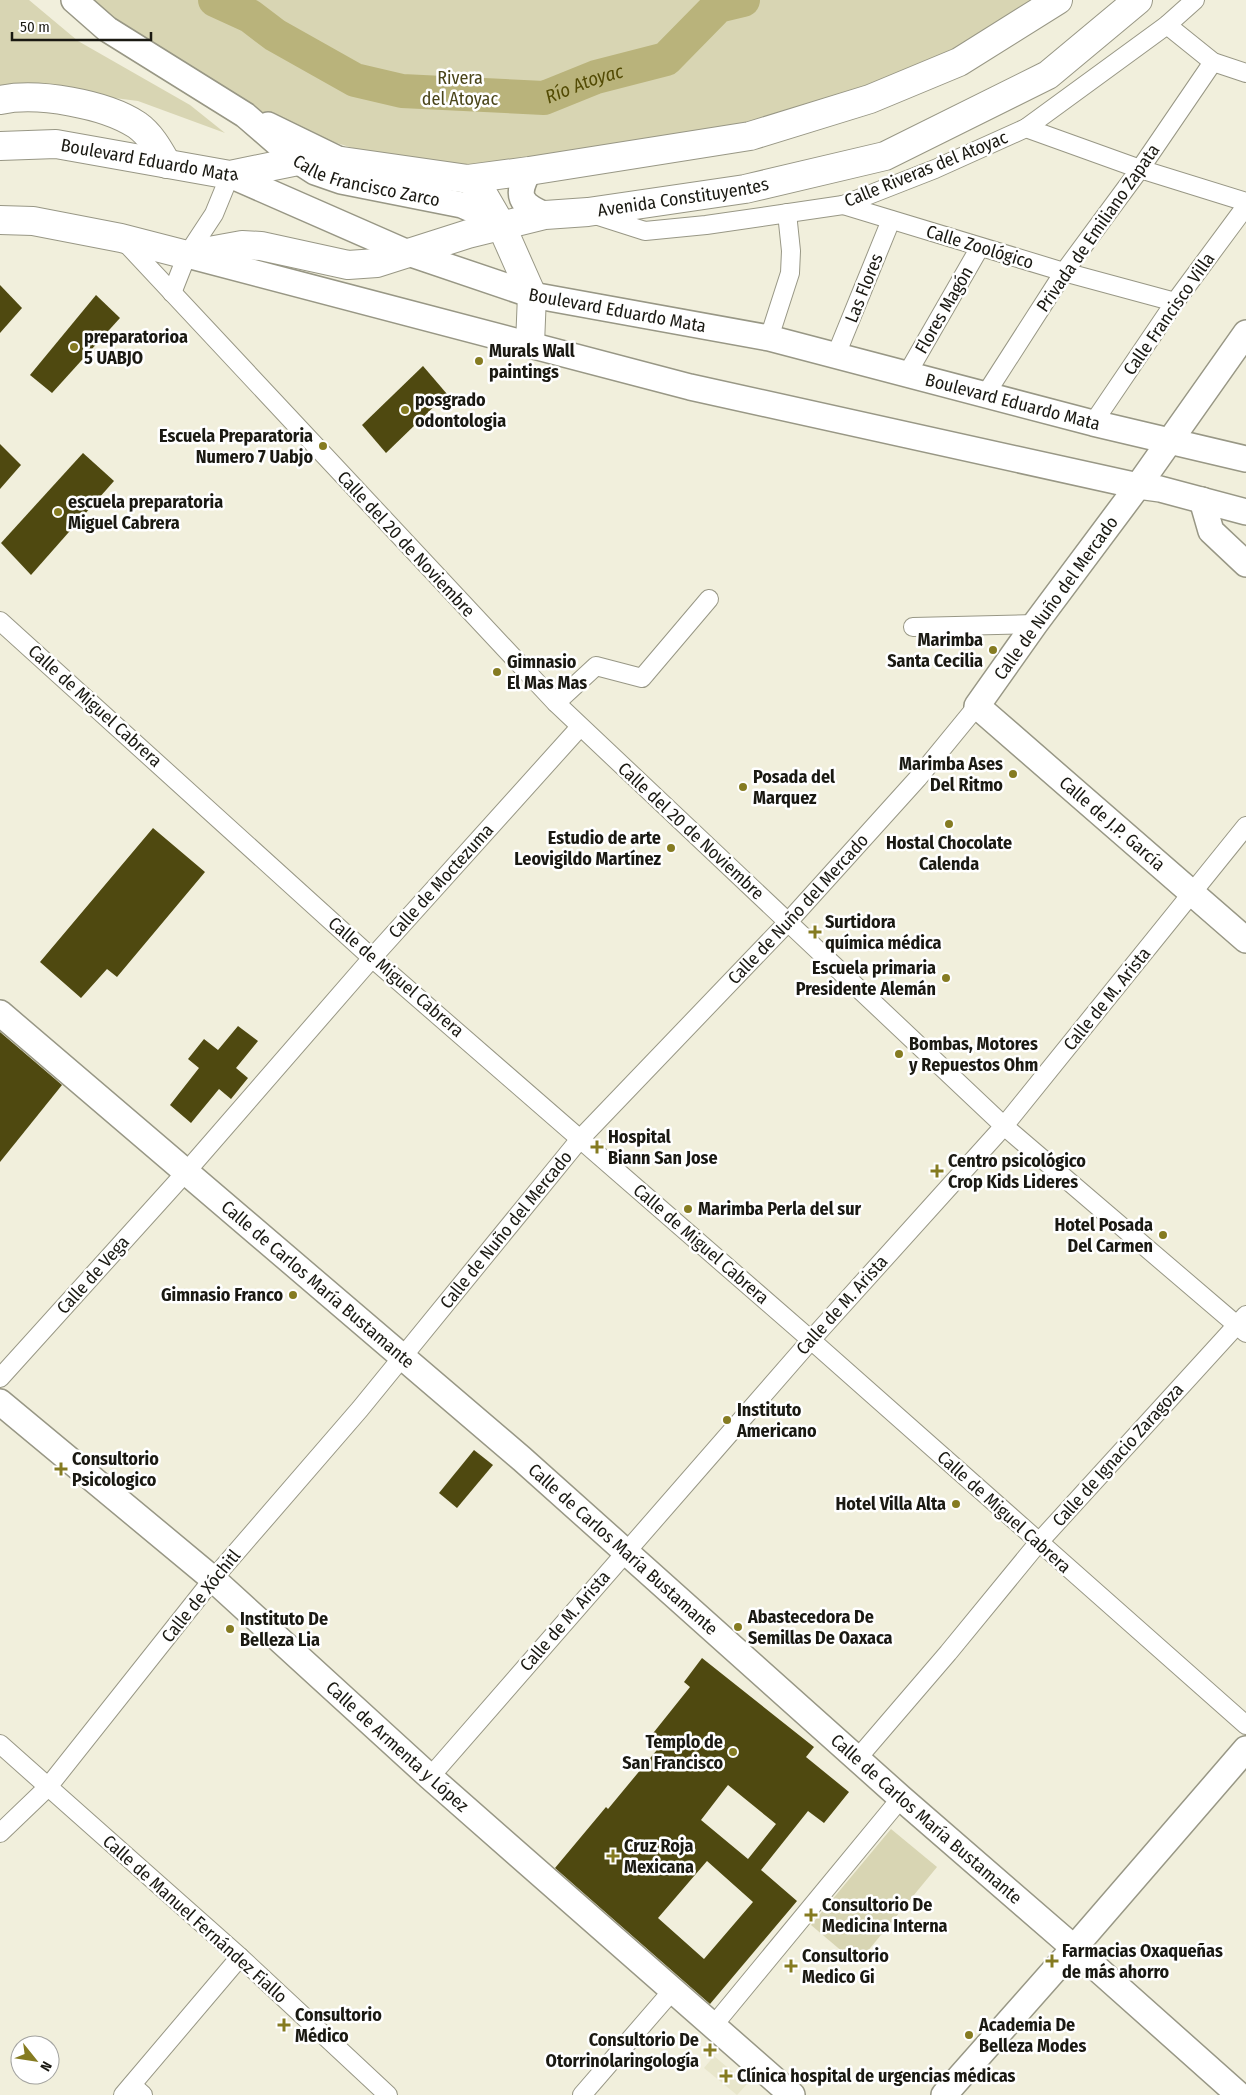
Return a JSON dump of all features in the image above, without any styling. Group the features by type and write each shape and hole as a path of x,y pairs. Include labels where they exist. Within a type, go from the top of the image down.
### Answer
{"main road":[{"path":"230,175 298,161 342,161 468,179 750,136 870,100 959,62 1058,0"},
{"name":"Avenida Constituyentes","path":"187,255 242,245 261,246 348,266 378,263 501,225 545,214 588,212 745,189 885,156 1048,75 1138,0"},
{"path":"0,100 11,98 66,100 113,114 138,126 155,143 167,164"},
{"name":"Boulevard Eduardo Mata","path":"0,146 56,144 230,175"},
{"path":"468,179 479,187 501,225 532,296 530,344"},
{"path":"0,220 33,221 121,238 187,255"}],"street":[{"name":"Calle Francisco Zarco","path":"74,0 107,29 245,115 285,132 342,161"},
{"name":"Calle Riveras del Atoyac","path":"588,212 645,231 706,225 843,205 935,169 1026,128 1167,25 1196,0"},
{"path":"1167,25 1213,62 1246,73"},
{"name":"Privada de Emiliano Zapata","path":"985,395 1064,272 1140,169 1213,62"},
{"name":"Calle Francisco Zarco","path":"245,115 298,161 315,172 342,181 462,206 480,213 501,225"},
{"path":"1026,128 1140,169 1246,204"},
{"path":"530,171 522,183 520,192 523,202 532,209 545,214"},
{"path":"172,293 187,255 214,214 230,175"},
{"name":"Boulevard Eduardo Mata","path":"230,175 408,253 532,296 770,338 1093,423 1246,459"},
{"name":"Calle Francisco Villa","path":"1093,423 1175,302 1246,204"},
{"name":"Calle Zoológico","path":"843,205 1064,272 1175,302"},
{"path":"770,338 790,273 791,251 787,214"},
{"name":"Las Flores","path":"836,355 891,220"},
{"name":"Calle del 20 de Noviembre","path":"121,238 580,727 1004,1126 1243,1324"},
{"name":"Flores Magón","path":"907,374 980,247"},
{"path":"187,255 690,387 1138,486 1160,489 1246,512"},
{"name":"Calle de Nuño del Mercado","path":"402,1359 580,1139 788,922 918,778 977,706 1035,624 1138,486 1246,333"},
{"path":"1202,500 1211,531 1246,564"},
{"path":"556,703 596,666 642,678 709,599"},
{"name":"Calle de Miguel Cabrera","path":"0,621 372,958 811,1340 1246,1726"},
{"path":"913,627 1035,624"},
{"name":"Calle de J.P. García","path":"977,706 1246,940"},
{"name":"Calle de Moctezuma","path":"186,1172 372,958 580,727"},
{"name":"Calle de M. Arista","path":"430,1777 624,1552 811,1340 1004,1126 1246,826"},
{"name":"Calle de Carlos María Bustamante","path":"0,1013 402,1359 522,1459 857,1759 1239,2095"},
{"name":"Calle de Vega","path":"0,1378 186,1172"},
{"name":"Calle de Ignacio Zaragoza","path":"857,1759 948,1653 1038,1542 1243,1324"},
{"name":"Calle de Xóchitl","path":"0,1833 48,1787 214,1579 402,1359"},
{"name":"Calle de Armenta y López","path":"0,1402 214,1579 430,1777 792,2095"},
{"name":"Calle de Manuel Fernández Fiallo","path":"0,1744 240,1957 388,2095"},
{"path":"944,2095 1246,1749"},
{"path":"713,2026 901,1798"},
{"path":"133,2092 240,1957"},
{"path":"582,2095 672,1991"}],"shaded area":[{"name":"Clínica hospital de urgencias médicas","path":"714,2056 747,2084 737,2095 704,2068"}],"green space":[{"path":"0,0 29,0 78,41 190,105 225,133 138,101 83,94 0,91"},
{"name":"Rivera del Atoyac","path":"79,0 1058,0 885,93 750,136 451,178 245,115"},
{"path":"891,1829 937,1867 857,1964 811,1925"}],"building":[{"path":"0,285 22,308 0,333"},
{"name":"preparatorioa 5 UABJO","path":"96,295 120,318 52,393 30,375"},
{"name":"posgrado odontologia","path":"423,366 447,394 386,453 362,425"},
{"path":"0,444 21,465 0,489"},
{"name":"escuela preparatoria Miguel Cabrera","path":"83,453 114,481 31,575 1,543"},
{"path":"153,828 205,872 117,977 107,969 81,998 40,962"},
{"path":"238,1026 258,1041 236,1068 248,1078 231,1099 219,1089 191,1123 170,1105 199,1068 188,1059 204,1039 218,1050"},
{"path":"0,1032 62,1085 0,1162"},
{"path":"474,1450 493,1465 457,1508 439,1493"},
{"path":"702,1658 814,1747 806,1757 849,1792 824,1823 808,1811 761,1870 797,1901 710,2004 555,1868 606,1807 608,1809 661,1745 650,1737 690,1687 684,1682","holes":["728,1785 776,1824 748,1859 701,1820","707,1861 753,1902 704,1959 658,1918"]}],"waterway":[{"name":"Río Atoyac","path":"215,0 250,16 275,35 355,80 402,91 544,98 596,77 666,59 718,6 743,0"}],"place":[{"name":"preparatorioa 5 UABJO","path":"74,347"},
{"name":"Murals Wall paintings","path":"479,361"},
{"name":"posgrado odontologia","path":"405,410"},
{"name":"Escuela Preparatoria Numero 7 Uabjo","path":"323,446"},
{"name":"escuela preparatoria Miguel Cabrera","path":"58,512"},
{"name":"Marimba Santa Cecilia","path":"993,650"},
{"name":"Gimnasio El Mas Mas","path":"497,672"},
{"name":"Marimba Ases Del Ritmo","path":"1013,774"},
{"name":"Posada del Marquez","path":"743,787"},
{"name":"Hostal Chocolate Calenda","path":"949,824"},
{"name":"Estudio de arte Leovigildo Martínez","path":"671,848"},
{"name":"Surtidora química médica","path":"815,932"},
{"name":"Escuela primaria Presidente Alemán","path":"946,978"},
{"name":"Bombas, Motores y Repuestos Ohm","path":"899,1054"},
{"name":"Hospital Biann San Jose","path":"597,1147"},
{"name":"Centro psicológico Crop Kids Lideres","path":"937,1171"},
{"name":"Marimba Perla del sur","path":"688,1209"},
{"name":"Hotel Posada Del Carmen","path":"1163,1235"},
{"name":"Gimnasio Franco","path":"293,1295"},
{"name":"Instituto Americano","path":"727,1420"},
{"name":"Consultorio Psicologico","path":"61,1469"},
{"name":"Hotel Villa Alta","path":"956,1504"},
{"name":"Abastecedora De Semillas De Oaxaca","path":"738,1627"},
{"name":"Instituto De Belleza Lia","path":"230,1629"},
{"name":"Templo de San Francisco","path":"733,1752"},
{"name":"Cruz Roja Mexicana","path":"613,1856"},
{"name":"Consultorio De Medicina Interna","path":"811,1915"},
{"name":"Farmacias Oxaqueñas de más ahorro","path":"1052,1961"},
{"name":"Consultorio Medico Gi","path":"791,1966"},
{"name":"Consultorio Médico","path":"284,2025"},
{"name":"Academia De Belleza Modes","path":"969,2035"},
{"name":"Consultorio De Otorrinolaringología","path":"710,2050"},
{"name":"Clínica hospital de urgencias médicas","path":"726,2076"}]}
